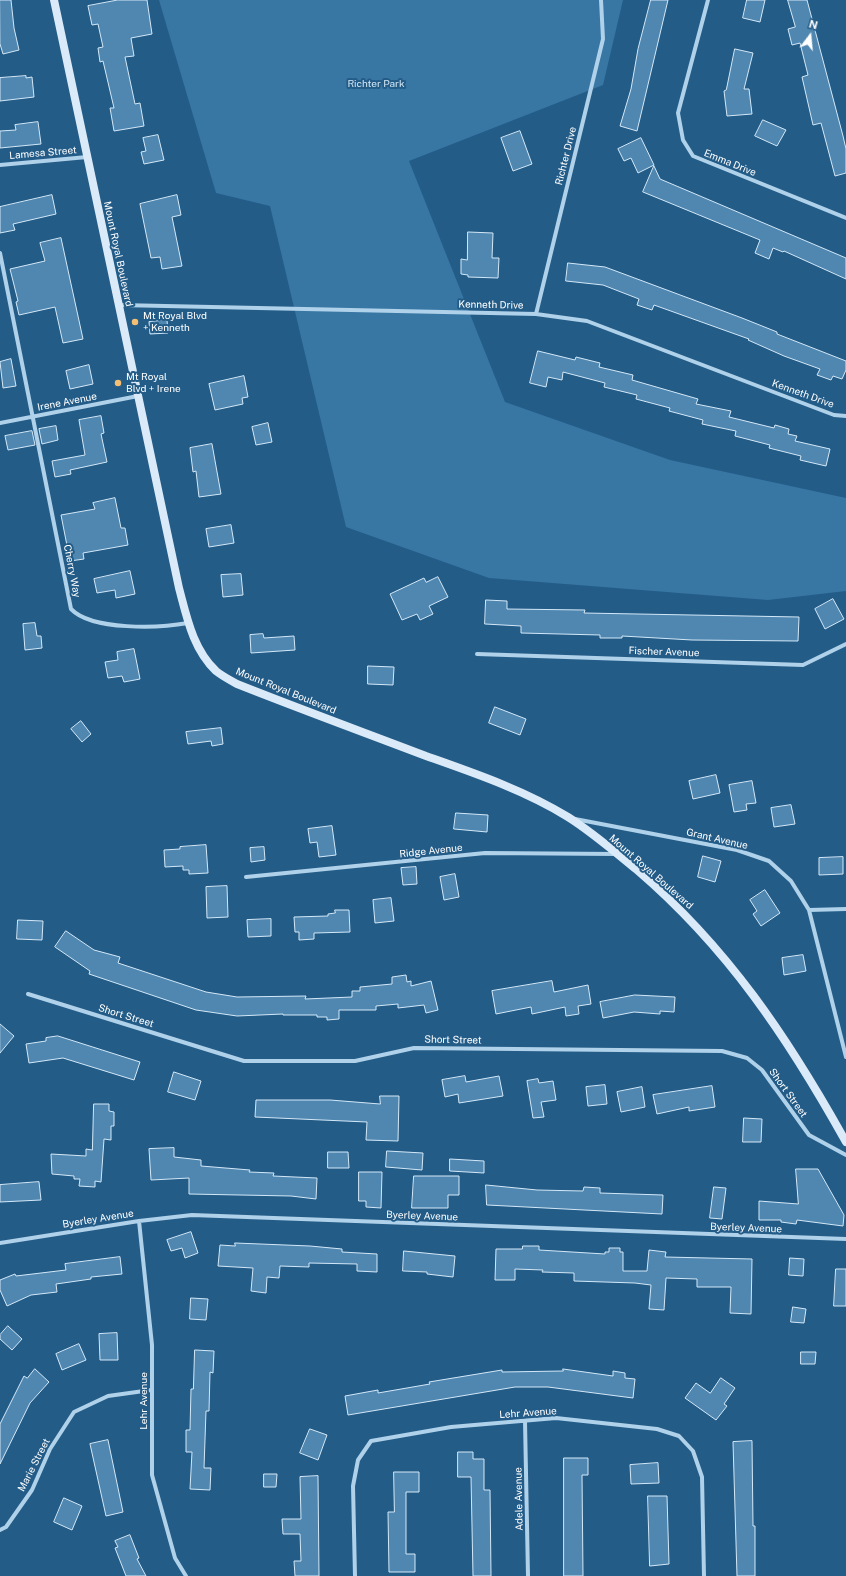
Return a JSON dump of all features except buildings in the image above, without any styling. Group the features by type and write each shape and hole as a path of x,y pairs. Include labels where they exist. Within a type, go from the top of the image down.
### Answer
{"main road":[{"name":"Mount Royal Boulevard","path":"54,0 179,588 188,623 195,641 206,659 217,672 237,684 515,790 568,817 618,854 683,912 738,974 799,1061 846,1142"}],"street":[{"name":"Richter Drive","path":"536,314 603,39 601,0"},
{"name":"Emma Drive","path":"708,0 678,113 683,140 692,156 846,218"},
{"name":"Lamesa Street","path":"0,166 87,157"},
{"name":"Cherry Way","path":"0,253 32,417 66,573 71,609 78,616 110,624 144,627 188,623"},
{"name":"Kenneth Drive","path":"118,305 536,314 587,321 834,415 846,416"},
{"name":"Irene Avenue","path":"0,423 138,396"},
{"name":"Fischer Avenue","path":"477,654 803,665 846,644"},
{"name":"Grant Avenue","path":"568,817 737,850 769,861 791,881 809,910 846,1057"},
{"name":"Ridge Avenue","path":"246,877 485,853 618,854"},
{"path":"809,910 846,908"},
{"name":"Short Street","path":"28,994 244,1060 355,1061 414,1048 722,1051 747,1058 762,1070 809,1135 846,1154"},
{"name":"Byerley Avenue","path":"0,1243 139,1221 192,1215 846,1239"},
{"name":"Lehr Avenue","path":"139,1221 152,1345 152,1475 175,1558 186,1576"},
{"name":"Marie Street","path":"0,1530 6,1527 32,1490 50,1449 74,1412 108,1396 152,1390"},
{"name":"Lehr Avenue","path":"355,1576 353,1486 358,1460 371,1441 451,1427 556,1418 657,1429 679,1436 693,1451 702,1477 704,1576"},
{"name":"Adele Avenue","path":"525,1421 528,1576"}],"green space":[{"name":"Richter Park","path":"159,0 623,0 603,85 409,161 505,402 670,460 846,498 846,591 768,600 489,578 346,527 270,206 216,193"}],"place":[{"name":"Mt Royal Blvd + Kenneth","path":"135,322"},
{"name":"Mt Royal Blvd + Irene","path":"118,383"}]}
